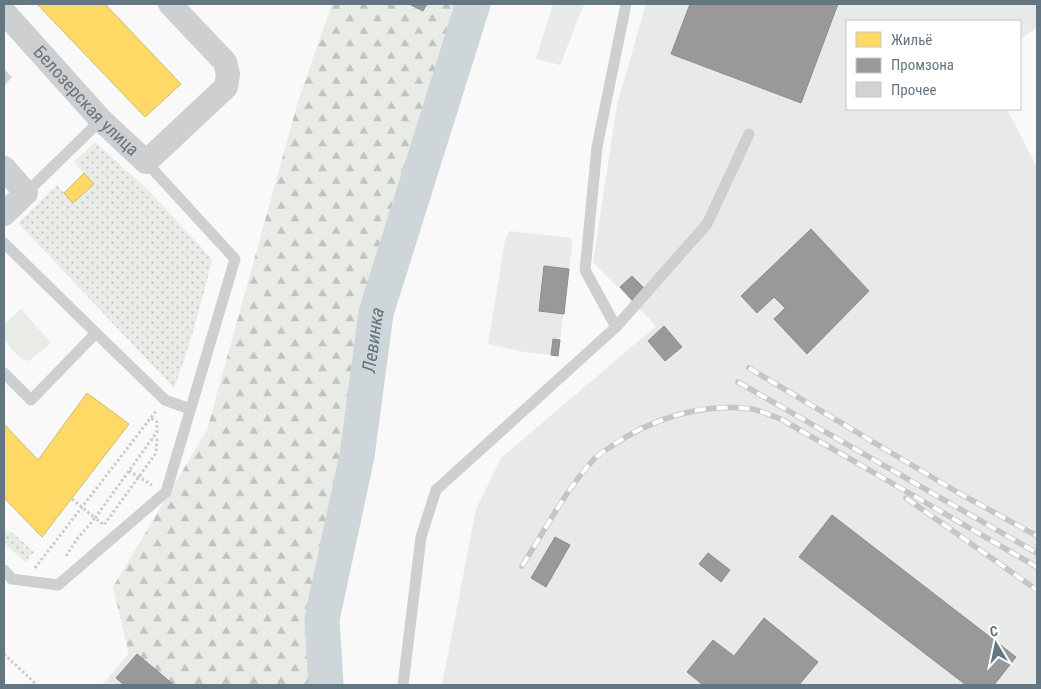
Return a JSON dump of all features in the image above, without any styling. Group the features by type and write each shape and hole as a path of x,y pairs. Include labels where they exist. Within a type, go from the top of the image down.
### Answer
{"street":[{"name":"Белозерская улица","path":"4,12 101,120 146,162 226,87 228,74 225,62 170,4"},
{"path":"4,168 26,192 4,214"}],"lane":[{"path":"616,327 585,270 597,147 626,4"},
{"path":"26,192 101,120"},
{"path":"403,685 421,537 436,490 616,327 707,224 749,134"},
{"path":"4,570 12,579 58,585 166,492 235,258 146,162"},
{"path":"4,243 165,400 190,409"},
{"path":"4,373 31,400 96,333"}],"path":[{"path":"25,581 165,400"},
{"path":"62,562 157,432 157,422 151,418"},
{"path":"72,499 104,525 156,453 157,440 152,439"},
{"path":"129,471 138,478 166,492"},
{"path":"4,654 37,685"}],"shaded area":[{"path":"553,4 584,4 560,65 536,59"},
{"path":"646,4 1037,4 1037,27 1021,38 1021,20 846,20 846,110 1008,110 1037,167 1037,685 442,685 476,509 501,458 656,326 593,262 617,105"},
{"path":"510,231 571,238 572,246 558,356 524,352 488,344 505,240"},
{"path":"132,650 174,685 102,685"}],"green space":[{"path":"332,4 467,4 364,413 324,685 136,685 113,587 207,430 299,98"},
{"path":"95,142 149,191 212,259 195,324 174,388 18,223 57,185 73,203 94,184 74,162"},
{"path":"21,309 51,343 29,361 22,359 4,339 4,324"},
{"path":"5,531 13,533 34,552 25,562 4,543"}],"building: Жильё":[{"path":"37,4 105,4 181,84 145,117"},
{"path":"84,173 94,184 73,203 64,193"},
{"path":"87,393 129,424 42,537 4,498 4,424 38,460"}],"building: Промзона":[{"path":"409,4 427,4 423,11"},
{"path":"690,4 838,4 801,103 671,54"},
{"path":"811,229 869,291 807,354 774,319 785,308 774,297 757,313 741,296"},
{"path":"544,266 569,269 564,314 539,311"},
{"path":"632,276 645,289 633,301 620,287"},
{"path":"664,326 682,347 665,361 648,341"},
{"path":"553,339 560,340 558,356 551,355"},
{"path":"832,515 1016,657 994,685 966,685 799,557"},
{"path":"555,537 570,545 546,587 531,578"},
{"path":"708,553 730,570 721,582 699,564"},
{"path":"764,618 818,662 799,685 703,685 687,672 713,640 734,656"},
{"path":"137,654 174,685 124,685 116,678"}],"building: Прочее":[{"path":"4,69 12,77 4,86"}],"waterway":[{"name":"Левинка","path":"326,685 322,619 357,456 376,313 473,4"}],"railway":[{"path":"749,368 957,492 1037,536"},
{"path":"738,382 1037,553"},
{"path":"522,566 565,497 584,471 599,455 625,438 659,421 696,411 733,407 752,409 781,419 1037,567"},
{"path":"906,498 1037,590"}]}
